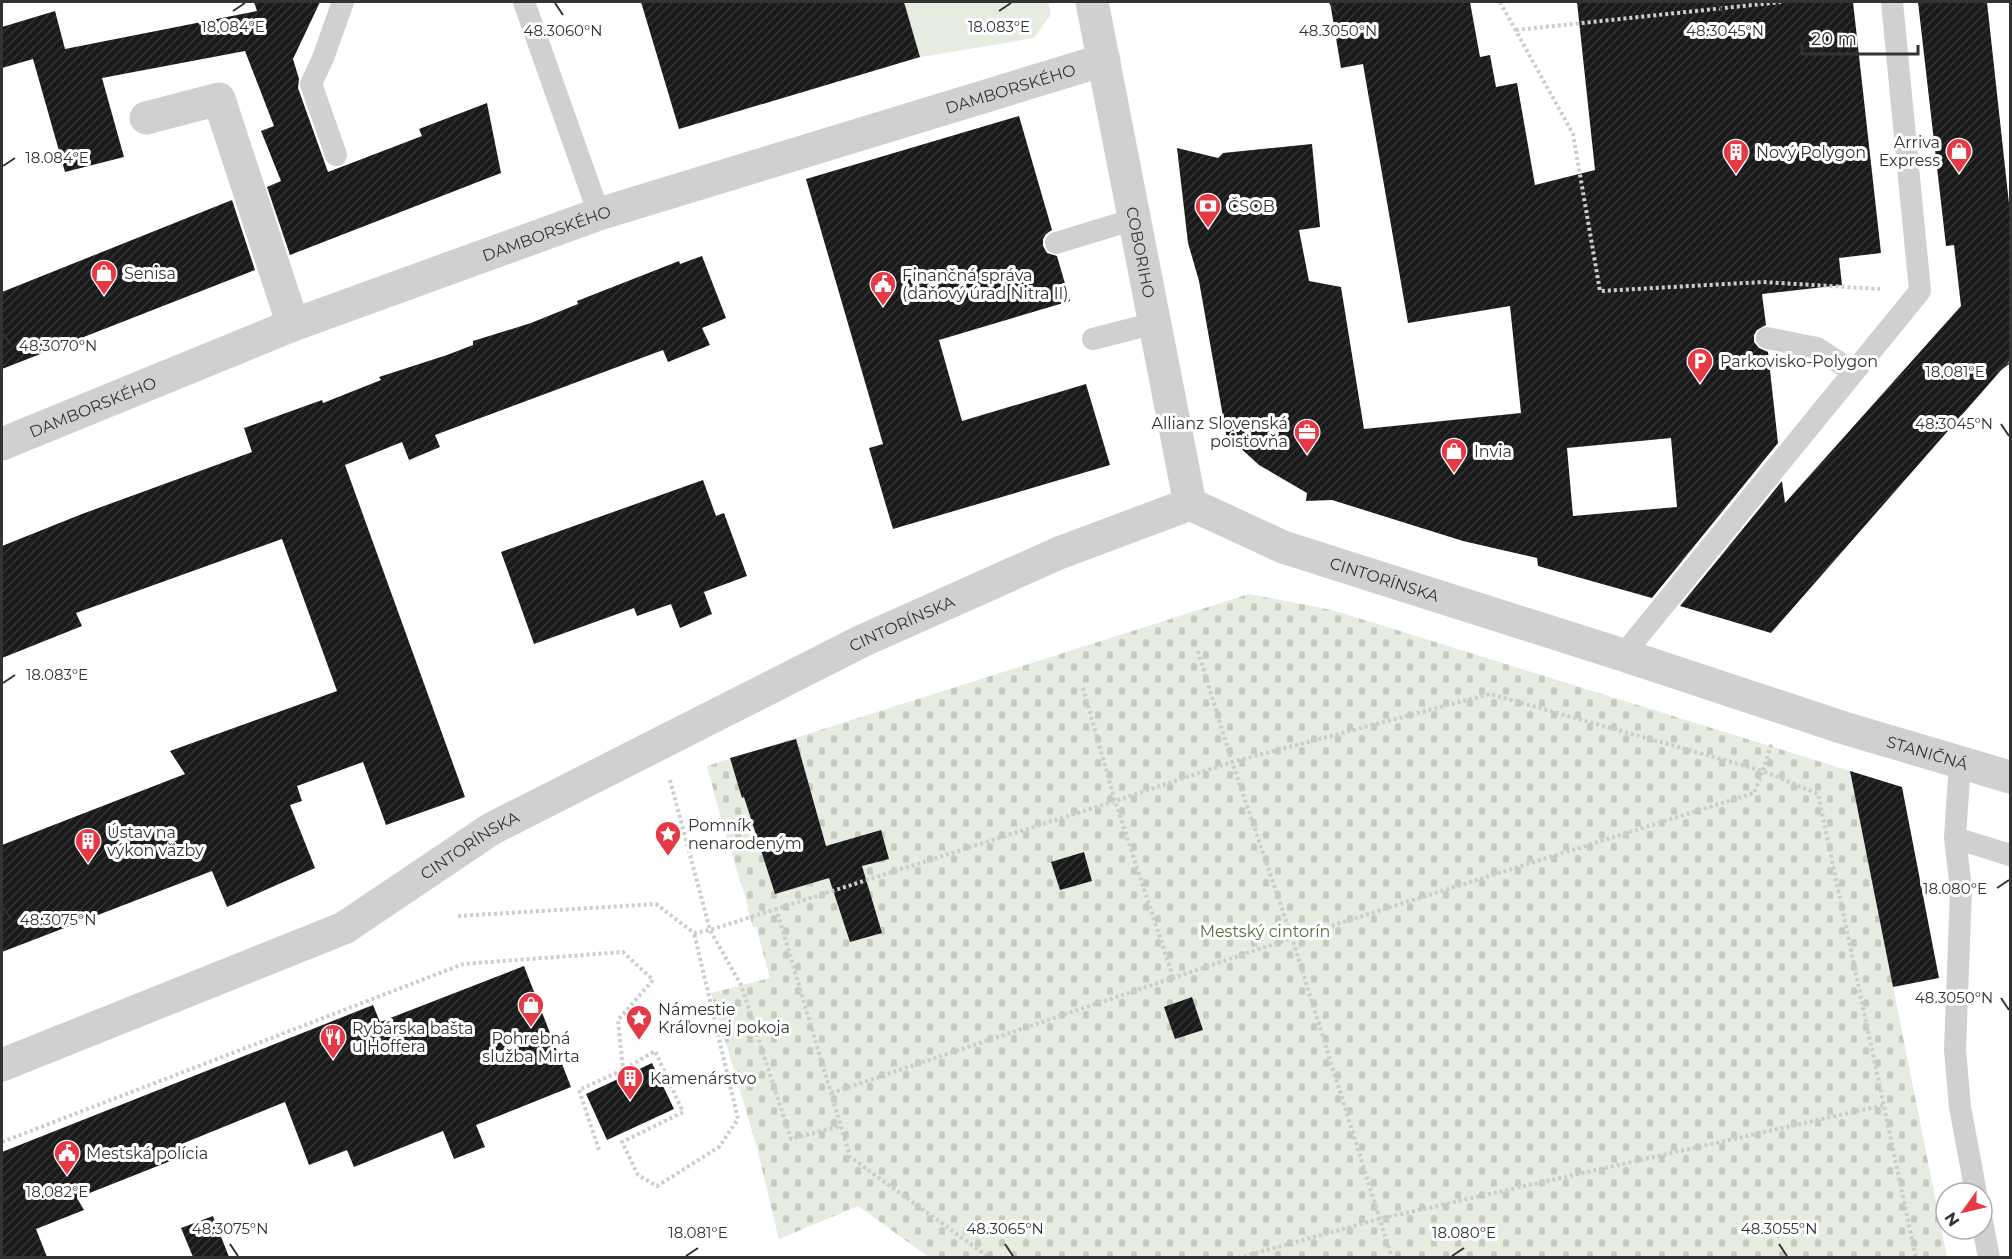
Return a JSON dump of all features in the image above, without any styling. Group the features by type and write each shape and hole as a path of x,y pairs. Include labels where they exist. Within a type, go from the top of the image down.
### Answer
{"street":[{"name":"COBORIHO","path":"1092,2 1190,504"},
{"name":"DAMBORSKÉHO","path":"2,444 293,325 599,214 1104,60"},
{"path":"146,118 219,99 293,325"},
{"name":"CINTORÍNSKA","path":"2,1065 344,928 491,829 862,641 1059,553 1190,504 1283,547 1623,654 1844,728"},
{"name":"STANIČNÁ","path":"1844,728 2010,777"}],"lane":[{"path":"336,155 311,84 343,2"},
{"path":"524,2 599,214"},
{"path":"1623,654 1852,371 1920,291 1892,2"},
{"path":"1056,243 1135,219"},
{"path":"1093,339 1155,323"},
{"path":"1767,338 1816,348 1852,371"},
{"path":"1960,762 1955,838 1961,889 1955,1050 1960,1107 1975,1181"},
{"path":"1955,838 2010,855"},
{"path":"1986,1241 1989,1257"}],"path":[{"path":"1500,2 1573,134 1600,291 1763,282 1920,291"},
{"path":"1516,30 1781,2"},
{"path":"1198,651 1232,762 1292,938 1392,1257"},
{"path":"1083,688 1115,801 1173,978"},
{"path":"694,933 710,930 1232,762 1490,694 1763,771 1818,794 1916,1257"},
{"path":"831,1093 1292,938 1754,793 1775,736"},
{"path":"668,773 710,930 741,985 791,1139 841,1126"},
{"path":"458,916 656,904 694,933 738,1119 719,1147 657,1186 638,1176 622,1142 683,1112 655,1051 623,1070 579,1090 599,1150"},
{"path":"776,908 850,1157 990,1257"},
{"path":"2,1142 463,964 623,952 653,980 618,1020 623,1070"},
{"path":"1238,1257 1379,1219 1884,1105"}],"green space":[{"path":"904,2 1048,2 1051,14 1034,38 920,57"},
{"name":"Mestský cintorín","path":"1249,594 1332,610 1850,771 1934,1192 1934,1241 1944,1241 1947,1257 930,1258 858,1206 779,1239 757,1148 711,993 770,978 722,823 707,766"}],"building":[{"path":"254,2 320,2 293,59 299,79 298,88 328,172 422,136 419,129 487,103 501,173 290,255 267,187 281,181 261,131 274,126 245,51 102,78 124,157 65,172 33,59 2,68 2,27 55,11 65,49 257,11"},
{"path":"641,2 904,2 920,57 679,129"},
{"path":"1330,2 1470,2 1480,57 1490,55 1496,87 1517,83 1535,185 1595,170 1577,2 1853,2 1881,253 1839,258 1842,285 1762,294 1766,325 1757,330 1754,342 1759,348 1768,352 1778,443 1652,598 1538,566 1537,558 1463,541 1332,500 1306,501 1307,493 1259,465 1236,444 1228,445 1199,281 1188,243 1177,148 1218,158 1223,153 1312,144 1320,227 1299,230 1309,281 1341,287 1364,429 1521,413 1510,306 1408,323 1363,64 1341,68","holes":["1671,438 1677,507 1573,516 1567,448"]},
{"path":"1918,2 1987,2 2010,213 2010,360 1771,633 1680,606 1782,481 1785,503 1961,306 1954,245 1946,246"},
{"path":"1019,116 1052,230 1043,239 1043,246 1047,253 1057,256 1070,301 939,340 962,421 1086,384 1110,465 893,529 869,448 883,444 806,179"},
{"path":"232,200 255,270 2,369 2,292"},
{"path":"702,256 726,318 702,328 710,345 668,362 663,350 435,435 440,447 409,460 402,442 345,465 465,797 386,825 363,762 297,786 302,801 290,805 315,868 227,907 212,871 2,952 2,845 185,774 170,751 337,691 282,539 76,613 82,626 2,658 2,546 252,452 244,428 322,400 323,403 381,380 379,377 447,355 473,345 473,341 531,323 578,304 577,301 679,261 680,264"},
{"path":"703,480 716,516 724,513 747,576 704,592 712,614 680,628 671,604 637,616 634,608 534,644 501,552"},
{"path":"796,739 826,846 881,830 889,859 862,866 882,933 850,942 829,878 775,894 730,758"},
{"path":"1850,771 1902,787 1939,978 1893,987"},
{"path":"1084,852 1092,881 1060,890 1051,862"},
{"path":"524,966 571,1087 476,1125 485,1147 454,1159 443,1131 354,1167 347,1150 309,1165 285,1102 184,1143 188,1154 77,1198 84,1210 36,1229 47,1257 2,1257 2,1152 373,1005 380,1022"},
{"path":"1192,997 1203,1030 1175,1039 1164,1007"},
{"name":"Kamenárstvo","path":"652,1063 674,1109 607,1140 586,1094"},
{"path":"213,1216 229,1257 193,1257 181,1228"}],"place":[{"name":"Arriva Express","path":"1959,174"},
{"name":"Nový Polygon","path":"1736,175"},
{"name":"ČSOB","path":"1208,229"},
{"name":"Senisa","path":"104,296"},
{"name":"Finančná správa (daňový úrad Nitra II)","path":"883,307"},
{"name":"Parkovisko-Polygon","path":"1700,384"},
{"name":"Allianz Slovenská poisťovňa","path":"1307,455"},
{"name":"Invia","path":"1454,474"},
{"name":"Pomník nenarodeným","path":"668,857"},
{"name":"Ústav na výkon väzby","path":"88,864"},
{"name":"Pohrebná služba Mirta","path":"531,1028"},
{"name":"Námestie Kráľovnej pokoja","path":"639,1041"},
{"name":"Rybárska bašta u Hoffera","path":"333,1060"},
{"name":"Kamenárstvo","path":"630,1101"},
{"name":"Mestská polícia","path":"67,1176"}]}
